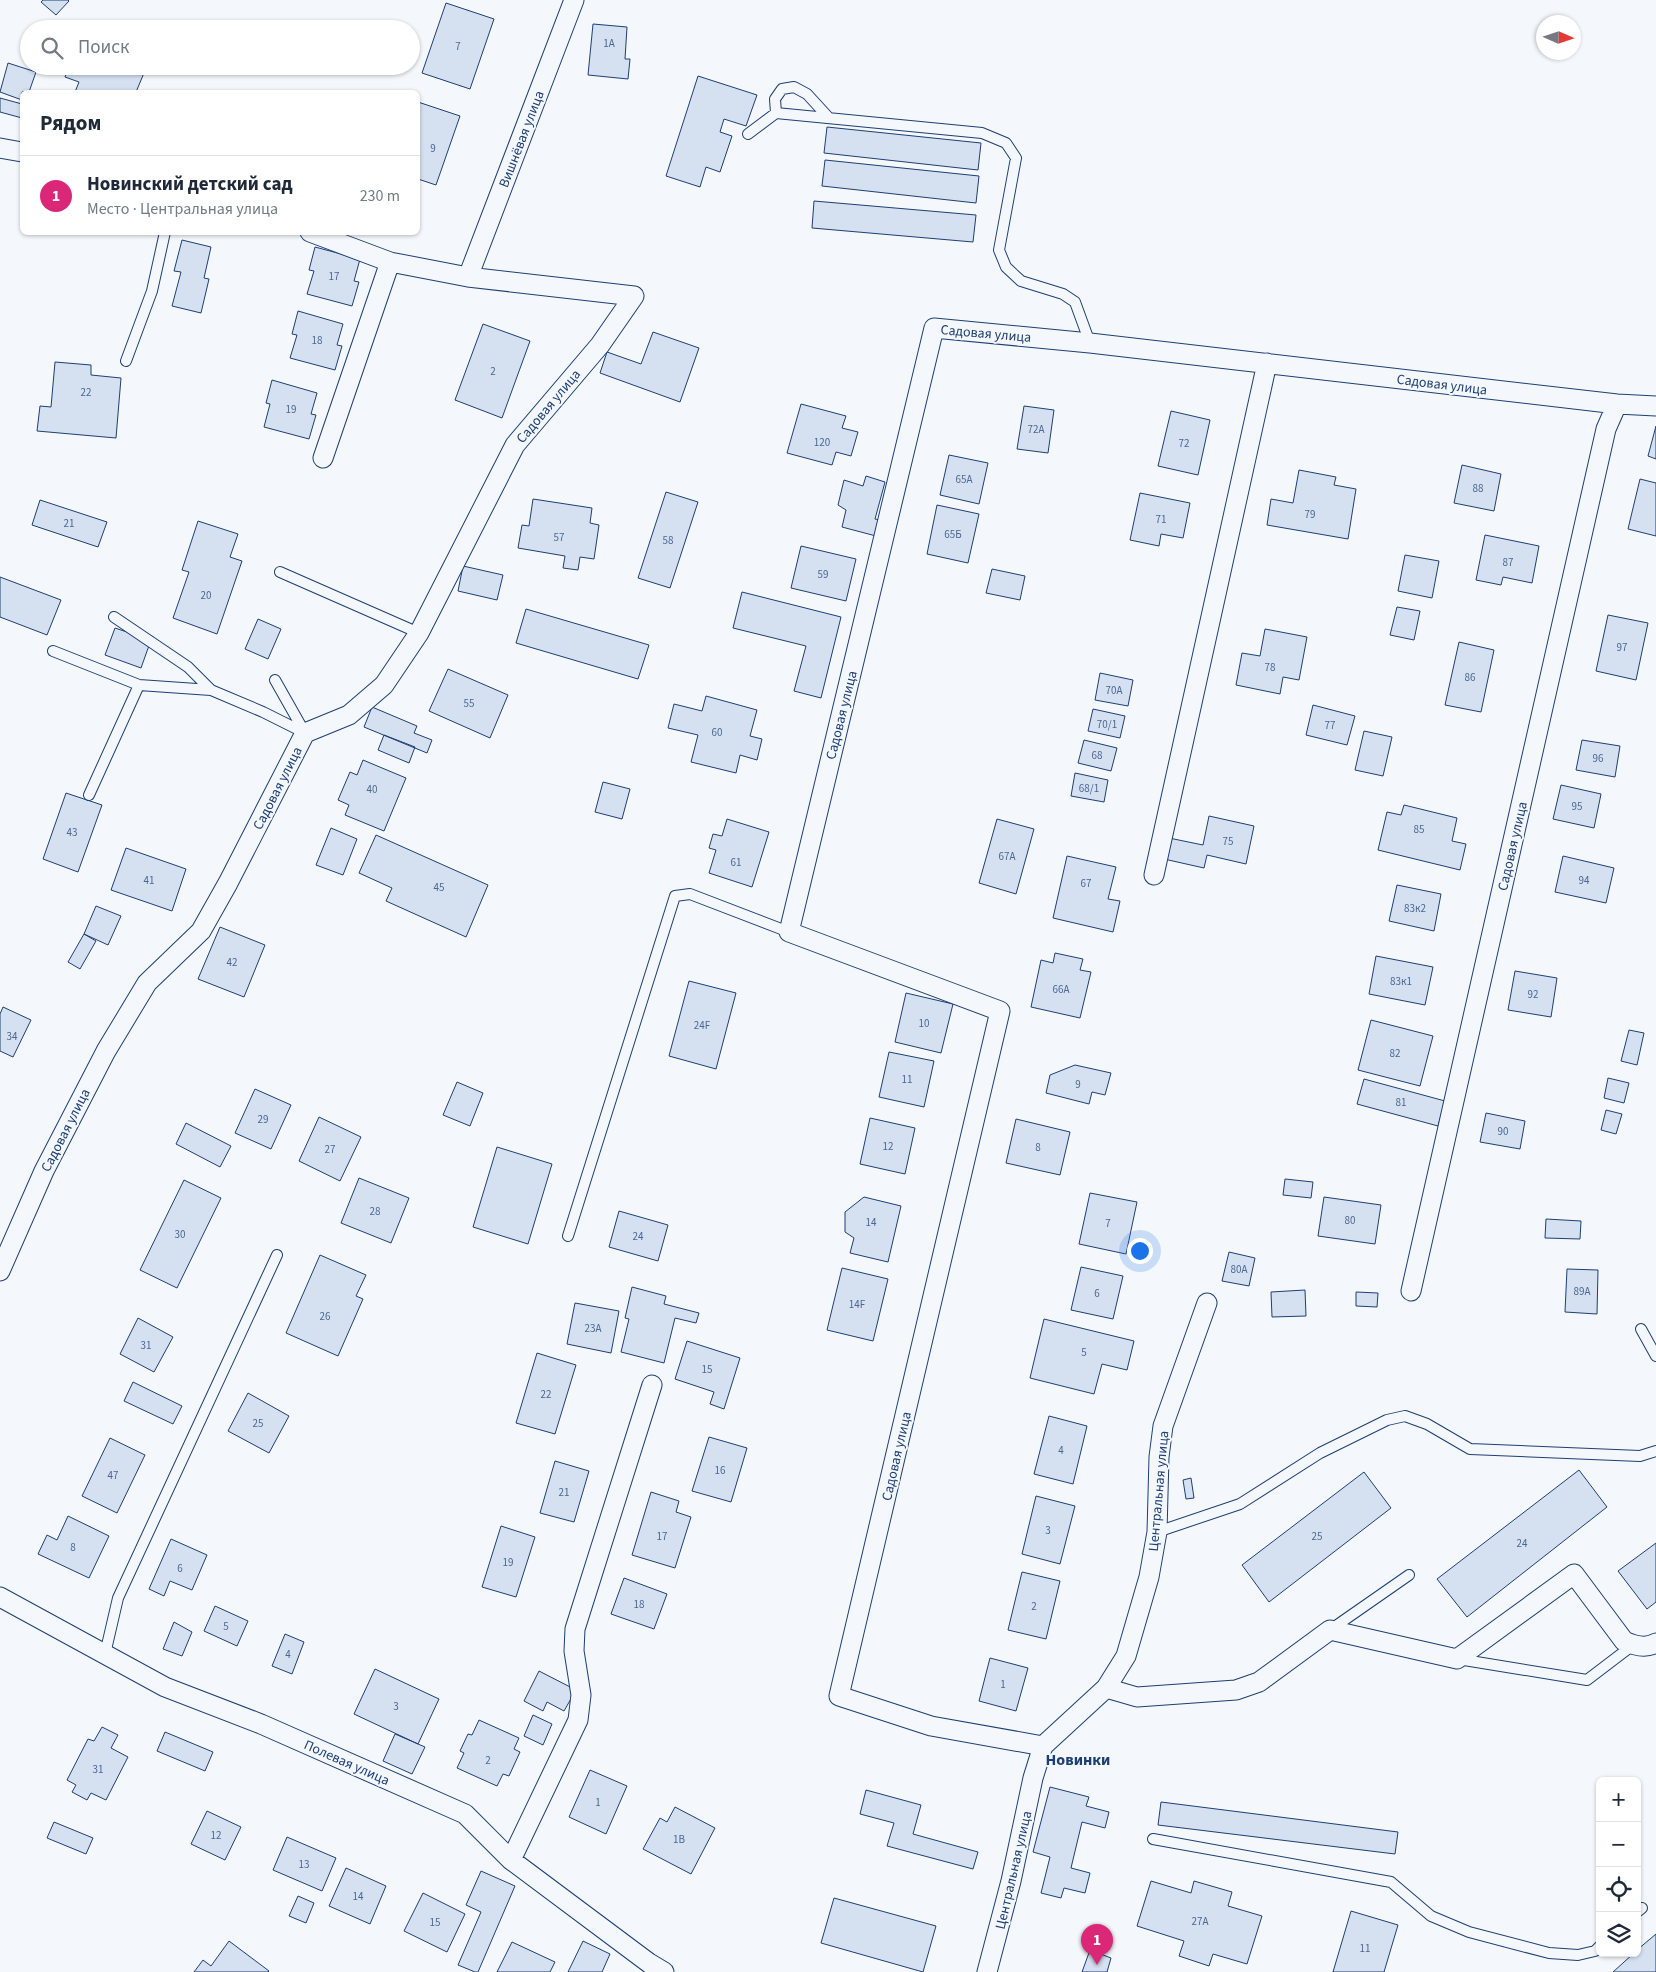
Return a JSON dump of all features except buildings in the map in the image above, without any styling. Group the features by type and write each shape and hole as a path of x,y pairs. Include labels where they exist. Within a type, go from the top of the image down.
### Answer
{"street":[{"name":"Вишнёвая улица","path":"468,277 574,0"},
{"path":"0,148 20,152"},
{"path":"318,235 390,262 468,277"},
{"path":"324,458 390,262"},
{"name":"Садовая улица","path":"0,1271 44,1170 106,1051 147,983 201,931 228,884 305,732 349,714 384,685 419,633 515,445 600,345 634,296 468,277"},
{"name":"Садовая улица","path":"1042,1746 931,1726 839,1696 1000,1011 789,932 934,328 1090,343 1617,404 1656,406"},
{"path":"1154,874 1267,364"},
{"name":"Садовая улица","path":"1411,1291 1603,439 1617,404"},
{"name":"Центральная улица","path":"987,1972 1011,1880 1033,1778 1042,1746 1106,1688 1126,1656 1149,1577 1158,1532 1159,1457 1163,1426 1207,1303"},
{"path":"511,1860 578,1720 581,1695 574,1650 575,1629 652,1385"},
{"path":"1106,1688 1137,1697 1236,1690 1259,1682 1330,1630 1457,1659 1574,1574 1624,1641 1633,1645 1649,1646 1656,1643"},
{"name":"Полевая улица","path":"0,1597 165,1687 261,1724 465,1814 511,1860 651,1969"}],"lane":[{"path":"776,113 775,99 782,89 794,87 806,94 829,118"},
{"path":"748,134 776,113 982,133 1006,143 1016,158 999,250 1006,267 1021,281 1063,294 1075,302 1090,343"},
{"path":"126,360 152,291 164,235"},
{"path":"280,572 419,633"},
{"path":"114,617 188,667 211,690"},
{"path":"53,651 140,685 211,690 305,732"},
{"path":"275,680 305,732"},
{"path":"89,796 140,685"},
{"path":"568,1236 674,896 690,894 789,932"},
{"path":"105,1654 118,1598 278,1255"},
{"path":"1640,1329 1656,1356"},
{"path":"1158,1532 1240,1504 1320,1453 1387,1420 1405,1416 1427,1424 1470,1449 1640,1456 1656,1452"},
{"path":"1330,1630 1409,1576"},
{"path":"1457,1659 1588,1680 1633,1645"},
{"path":"1153,1839 1391,1882 1431,1916 1469,1932 1549,1953 1578,1955 1596,1950"}],"place":[{"name":"Новинский детский сад","path":"1097,1965"}],"district":[{"name":"Новинки","path":"1078,1759"}]}
